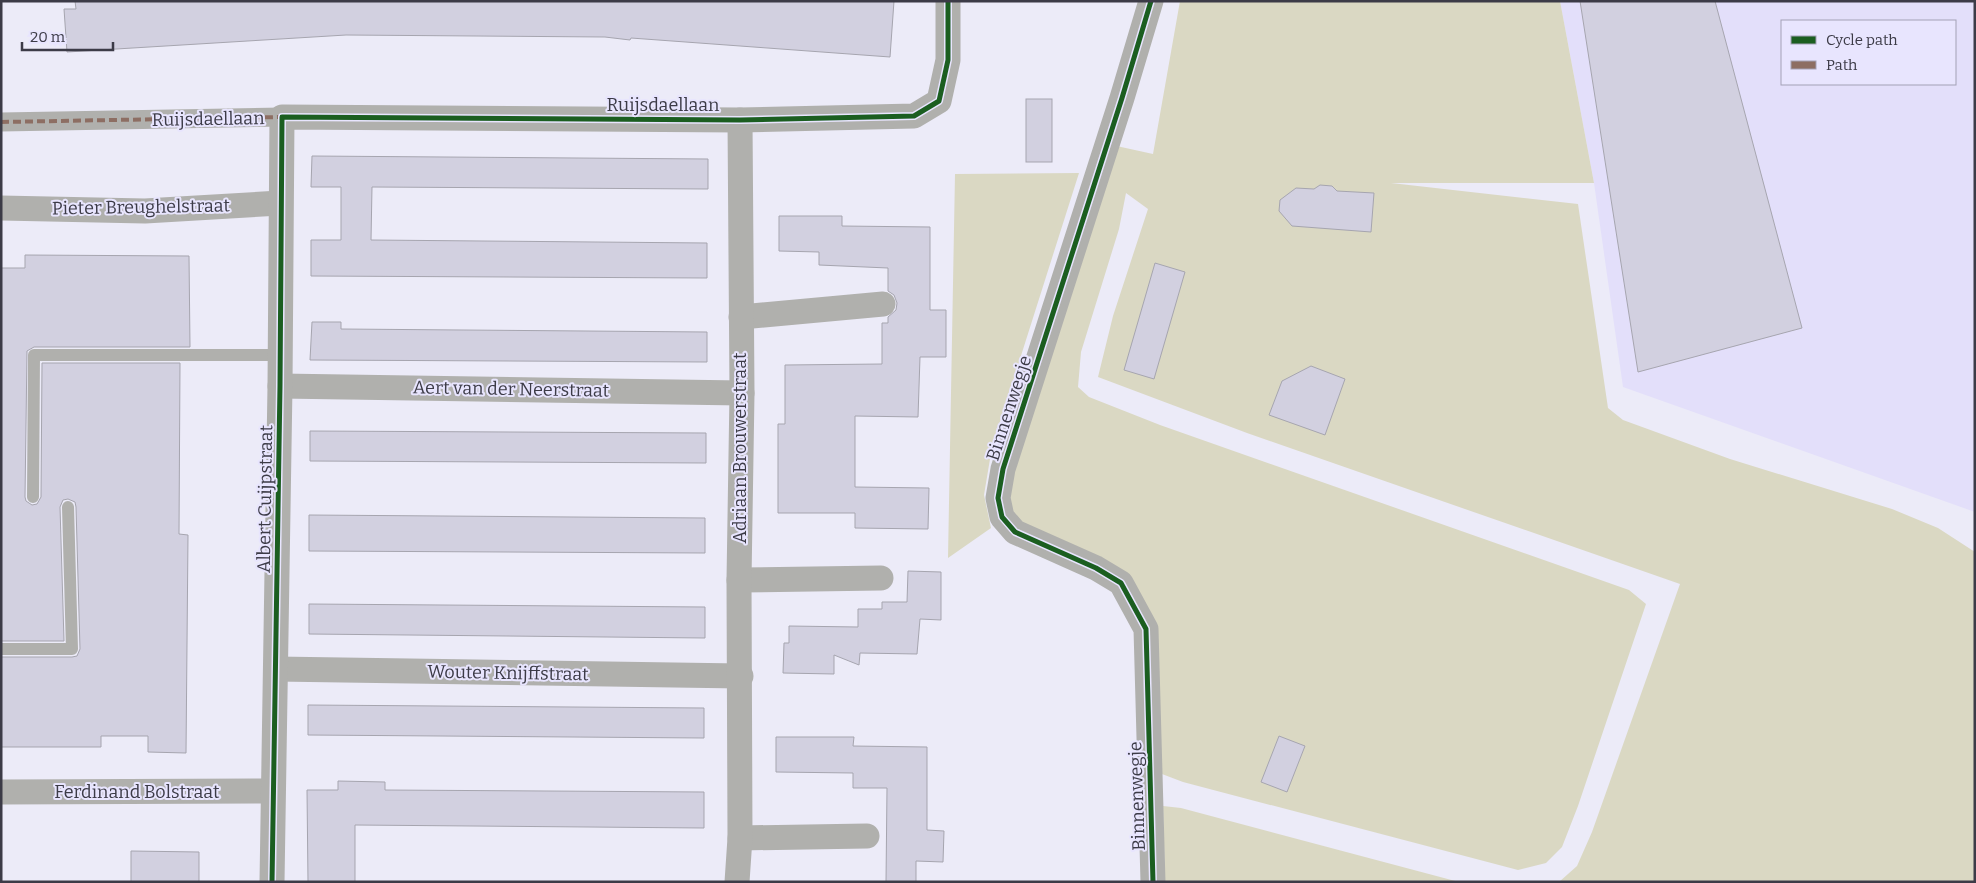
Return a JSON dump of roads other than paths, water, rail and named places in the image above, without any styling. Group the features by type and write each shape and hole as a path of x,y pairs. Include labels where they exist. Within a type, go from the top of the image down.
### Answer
{"street":[{"name":"Ruijsdaellaan","path":"1,122 282,117 740,120 914,116 939,101 948,60 948,1"},
{"name":"Binnenwegje","path":"1151,1 1004,469 998,498 1002,517 1015,532 1096,568 1122,583 1146,629 1153,882"},
{"name":"Albert Cuijpstraat","path":"272,882 272,791 281,355 280,204 282,117"},
{"name":"Adriaan Brouwerstraat","path":"737,882 740,838 741,676 739,580 742,393 740,120"},
{"name":"Pieter Breughelstraat","path":"1,208 145,211 280,204"},
{"path":"741,317 883,304"},
{"name":"Aert van der Neerstraat","path":"280,386 742,393"},
{"path":"739,580 881,578"},
{"name":"Wouter Knijffstraat","path":"276,669 741,676"},
{"name":"Ferdinand Bolstraat","path":"1,792 272,791"},
{"path":"740,838 867,836"}],"lane":[{"path":"33,497 34,354 281,355"},
{"path":"1,649 72,649 68,507"}]}
